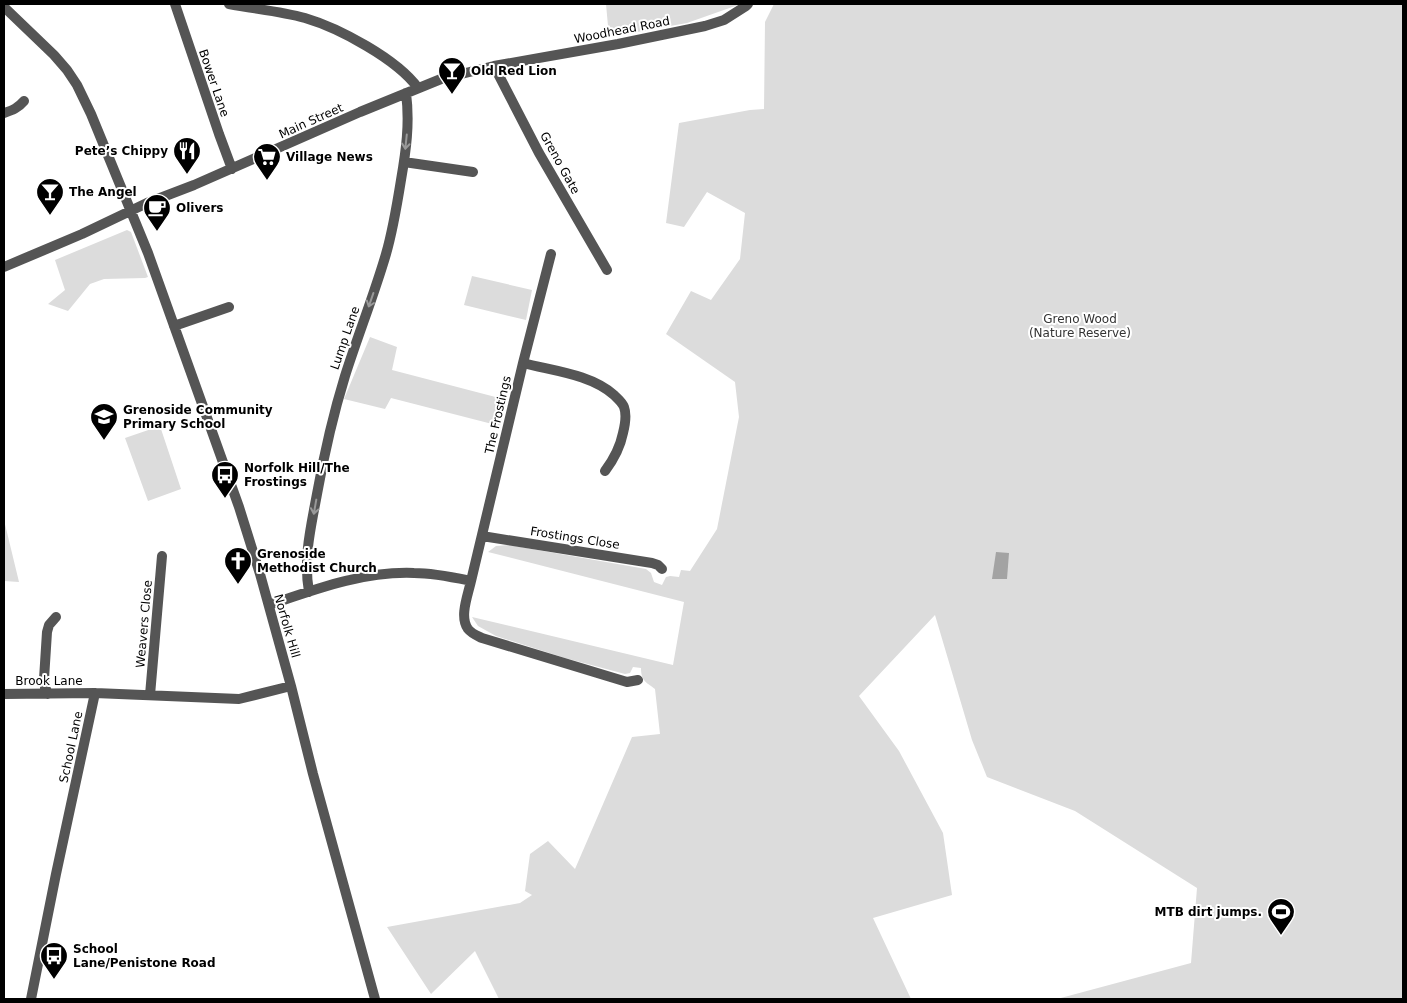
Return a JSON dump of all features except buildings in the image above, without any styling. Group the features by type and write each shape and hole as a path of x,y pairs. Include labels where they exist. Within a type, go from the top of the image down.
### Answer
{"street":[{"name":"Bower Lane","path":"175,4 218,134 232,169"},
{"path":"229,4 302,17 322,24 368,47 401,70 418,88"},
{"name":"Woodhead Road","path":"494,66 705,26 724,20 748,4"},
{"name":"Norfolk Hill","path":"4,7 54,55 77,85 91,114 148,253 239,507 269,605 374,999"},
{"name":"Main Street","path":"4,267 418,88 451,76 494,66"},
{"name":"Greno Gate","path":"494,66 539,153 607,270"},
{"name":"Lump Lane","path":"309,592 306,574 307,556 321,472 345,377 386,252 396,213 408,122 406,93"},
{"path":"4,113 14,110 24,101"},
{"path":"404,162 473,172"},
{"name":"The Frostings","path":"551,254 471,581 464,613 465,620 470,632 482,638 627,682 638,680"},
{"path":"174,326 229,307"},
{"path":"523,363 598,384 621,402 626,415 620,447 605,471"},
{"name":"Frostings Close","path":"482,536 652,563 662,569"},
{"name":"Weavers Close","path":"150,695 162,556"},
{"path":"269,605 334,584 364,577 413,573 439,574 471,581"},
{"path":"48,694 44,679 47,632 49,625 56,617"},
{"path":"95,693 239,699 291,686"},
{"name":"Brook Lane","path":"4,694 95,693"},
{"name":"School Lane","path":"31,999 95,693"}],"green space":[{"path":"606,4 739,4 687,23 609,37"},
{"name":"Greno Wood (Nature Reserve)","path":"774,4 1403,4 1403,999 1057,999 1191,963 1197,888 1075,811 987,777 972,740 935,615 859,696 899,751 943,833 952,895 873,918 911,999 499,999 475,951 431,994 387,927 520,903 532,895 525,891 530,854 548,841 575,869 632,737 660,734 655,689 643,679 641,668 633,667 630,673 625,674 565,658 496,636 478,626 472,617 673,665 684,602 488,552 496,546 509,545 646,569 651,573 654,582 662,585 666,577 679,577 681,570 690,571 717,529 739,417 735,382 666,334 691,291 711,300 740,259 745,213 707,192 684,227 666,223 679,123 764,109 765,22"},
{"path":"127,230 131,232 148,277 104,279 90,284 68,311 48,304 65,290 55,260"},
{"path":"472,276 532,290 526,320 464,305"},
{"path":"370,337 397,347 392,370 507,400 500,426 391,398 385,409 344,399"},
{"path":"160,426 181,489 148,501 125,438"},
{"path":"4,520 19,582 4,581"}],"shaded area":[{"path":"996,552 1009,553 1007,579 992,579"}],"place":[{"name":"Old Red Lion","path":"452,95"},
{"name":"Pete’s Chippy","path":"187,175"},
{"name":"Village News","path":"267,181"},
{"name":"The Angel","path":"50,216"},
{"name":"Olivers","path":"157,232"},
{"name":"Grenoside Community Primary School","path":"104,441"},
{"name":"Norfolk Hill/The Frostings","path":"225,499"},
{"name":"Grenoside Methodist Church","path":"238,585"},
{"name":"MTB dirt jumps.","path":"1281,936"},
{"name":"School Lane/Penistone Road","path":"54,980"}]}
